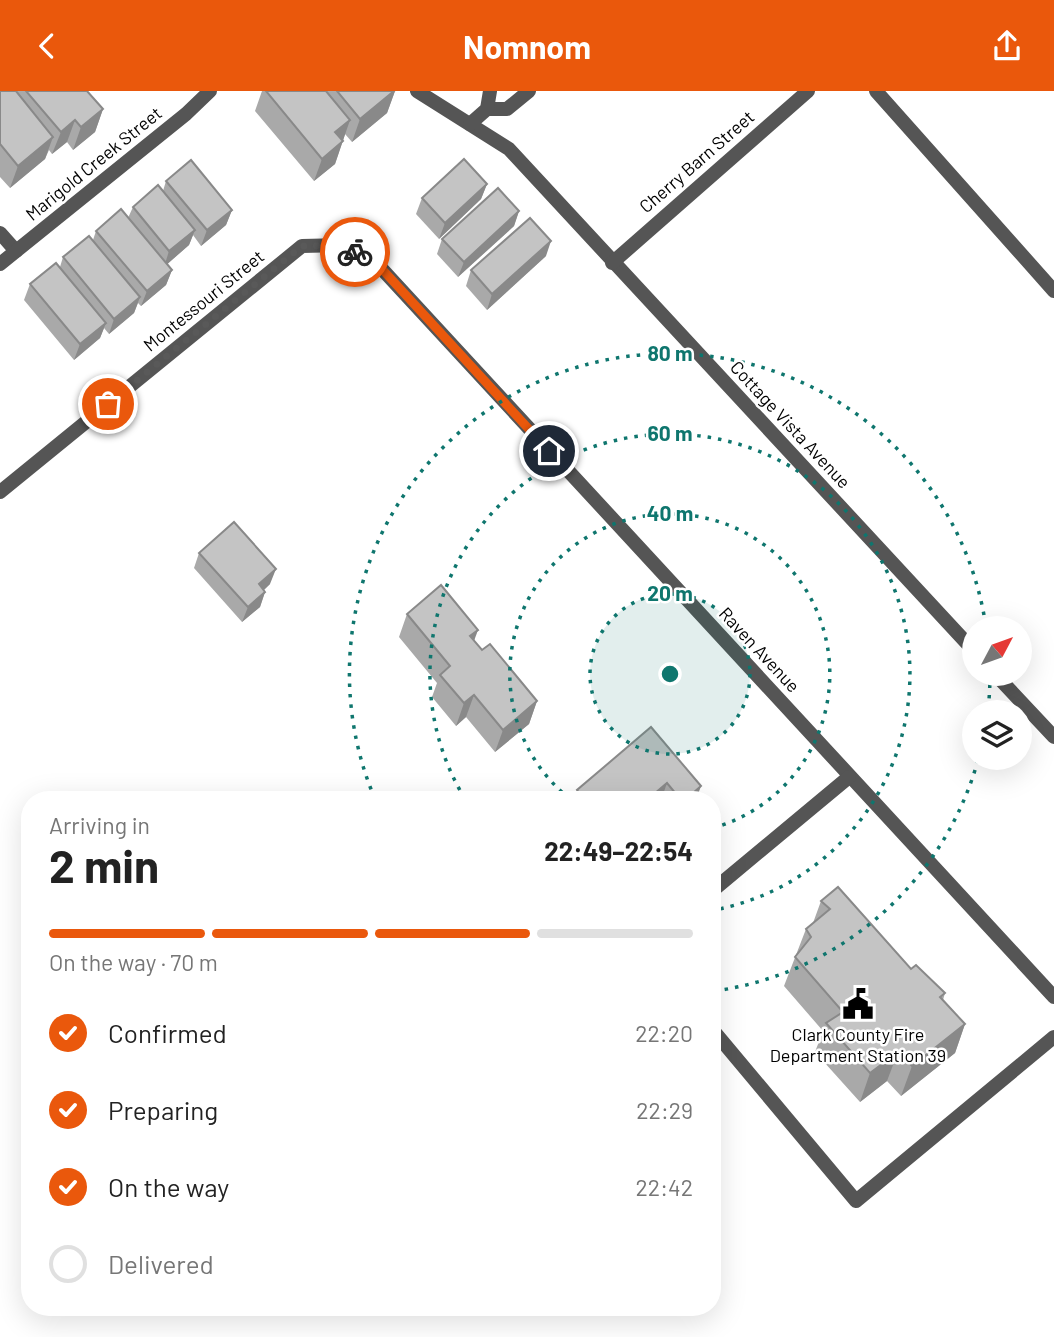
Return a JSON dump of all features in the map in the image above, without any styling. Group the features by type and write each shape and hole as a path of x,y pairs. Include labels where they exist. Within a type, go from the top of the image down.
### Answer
{"street":[{"name":"Marigold Creek Street","path":"0,264 210,91"},
{"name":"Cottage Vista Avenue","path":"417,91 509,149 962,638"},
{"path":"470,124 487,109 490,91"},
{"path":"487,109 507,109 530,91"},
{"name":"Cherry Barn Street","path":"612,263 808,91"},
{"path":"876,91 1054,291"},
{"path":"0,233 16,251"},
{"name":"Montessouri Street","path":"0,492 302,246 344,245"},
{"name":"Raven Avenue","path":"344,245 381,268 1054,997"},
{"path":"1006,686 1054,737"},
{"path":"721,884 849,777"},
{"path":"721,1040 856,1201 1054,1038"}],"building":[{"path":"0,91 16,91 53,137 18,166 0,144"},
{"path":"26,91 87,91 103,109 81,127 75,120 61,132"},
{"path":"266,91 326,91 350,120 335,132 343,141 322,159"},
{"path":"337,91 394,91 360,119"},
{"path":"464,159 487,184 445,223 422,198"},
{"path":"191,160 232,210 207,230 166,181"},
{"path":"158,185 195,230 169,251 133,207"},
{"path":"498,188 519,211 464,262 442,239"},
{"path":"121,209 172,270 147,291 96,231"},
{"path":"530,218 551,241 492,294 471,270"},
{"path":"89,236 140,297 114,319 63,257"},
{"path":"56,263 106,323 80,344 30,284"},
{"path":"234,522 276,569 259,584 265,592 248,607 199,553"},
{"path":"441,585 478,630 470,636 482,650 490,644 537,701 503,730 474,695 464,703 440,675 450,666 407,614"},
{"path":"651,727 701,786 695,791 674,791 667,783 658,791 577,790"},
{"name":"Clark County Fire Department Station 39","path":"838,887 911,969 916,965 945,993 940,997 965,1024 912,1066 898,1052 870,1073 826,1023 843,1012 795,957 811,937 806,929 830,909 821,901"}],"way so far":[{"path":"108,404 302,246 344,245 355,252"}],"place":[{"name":"Clark County Fire Department Station 39","path":"858,1004"}],"route":[{"path":"355,252 381,268 549,451"}]}
